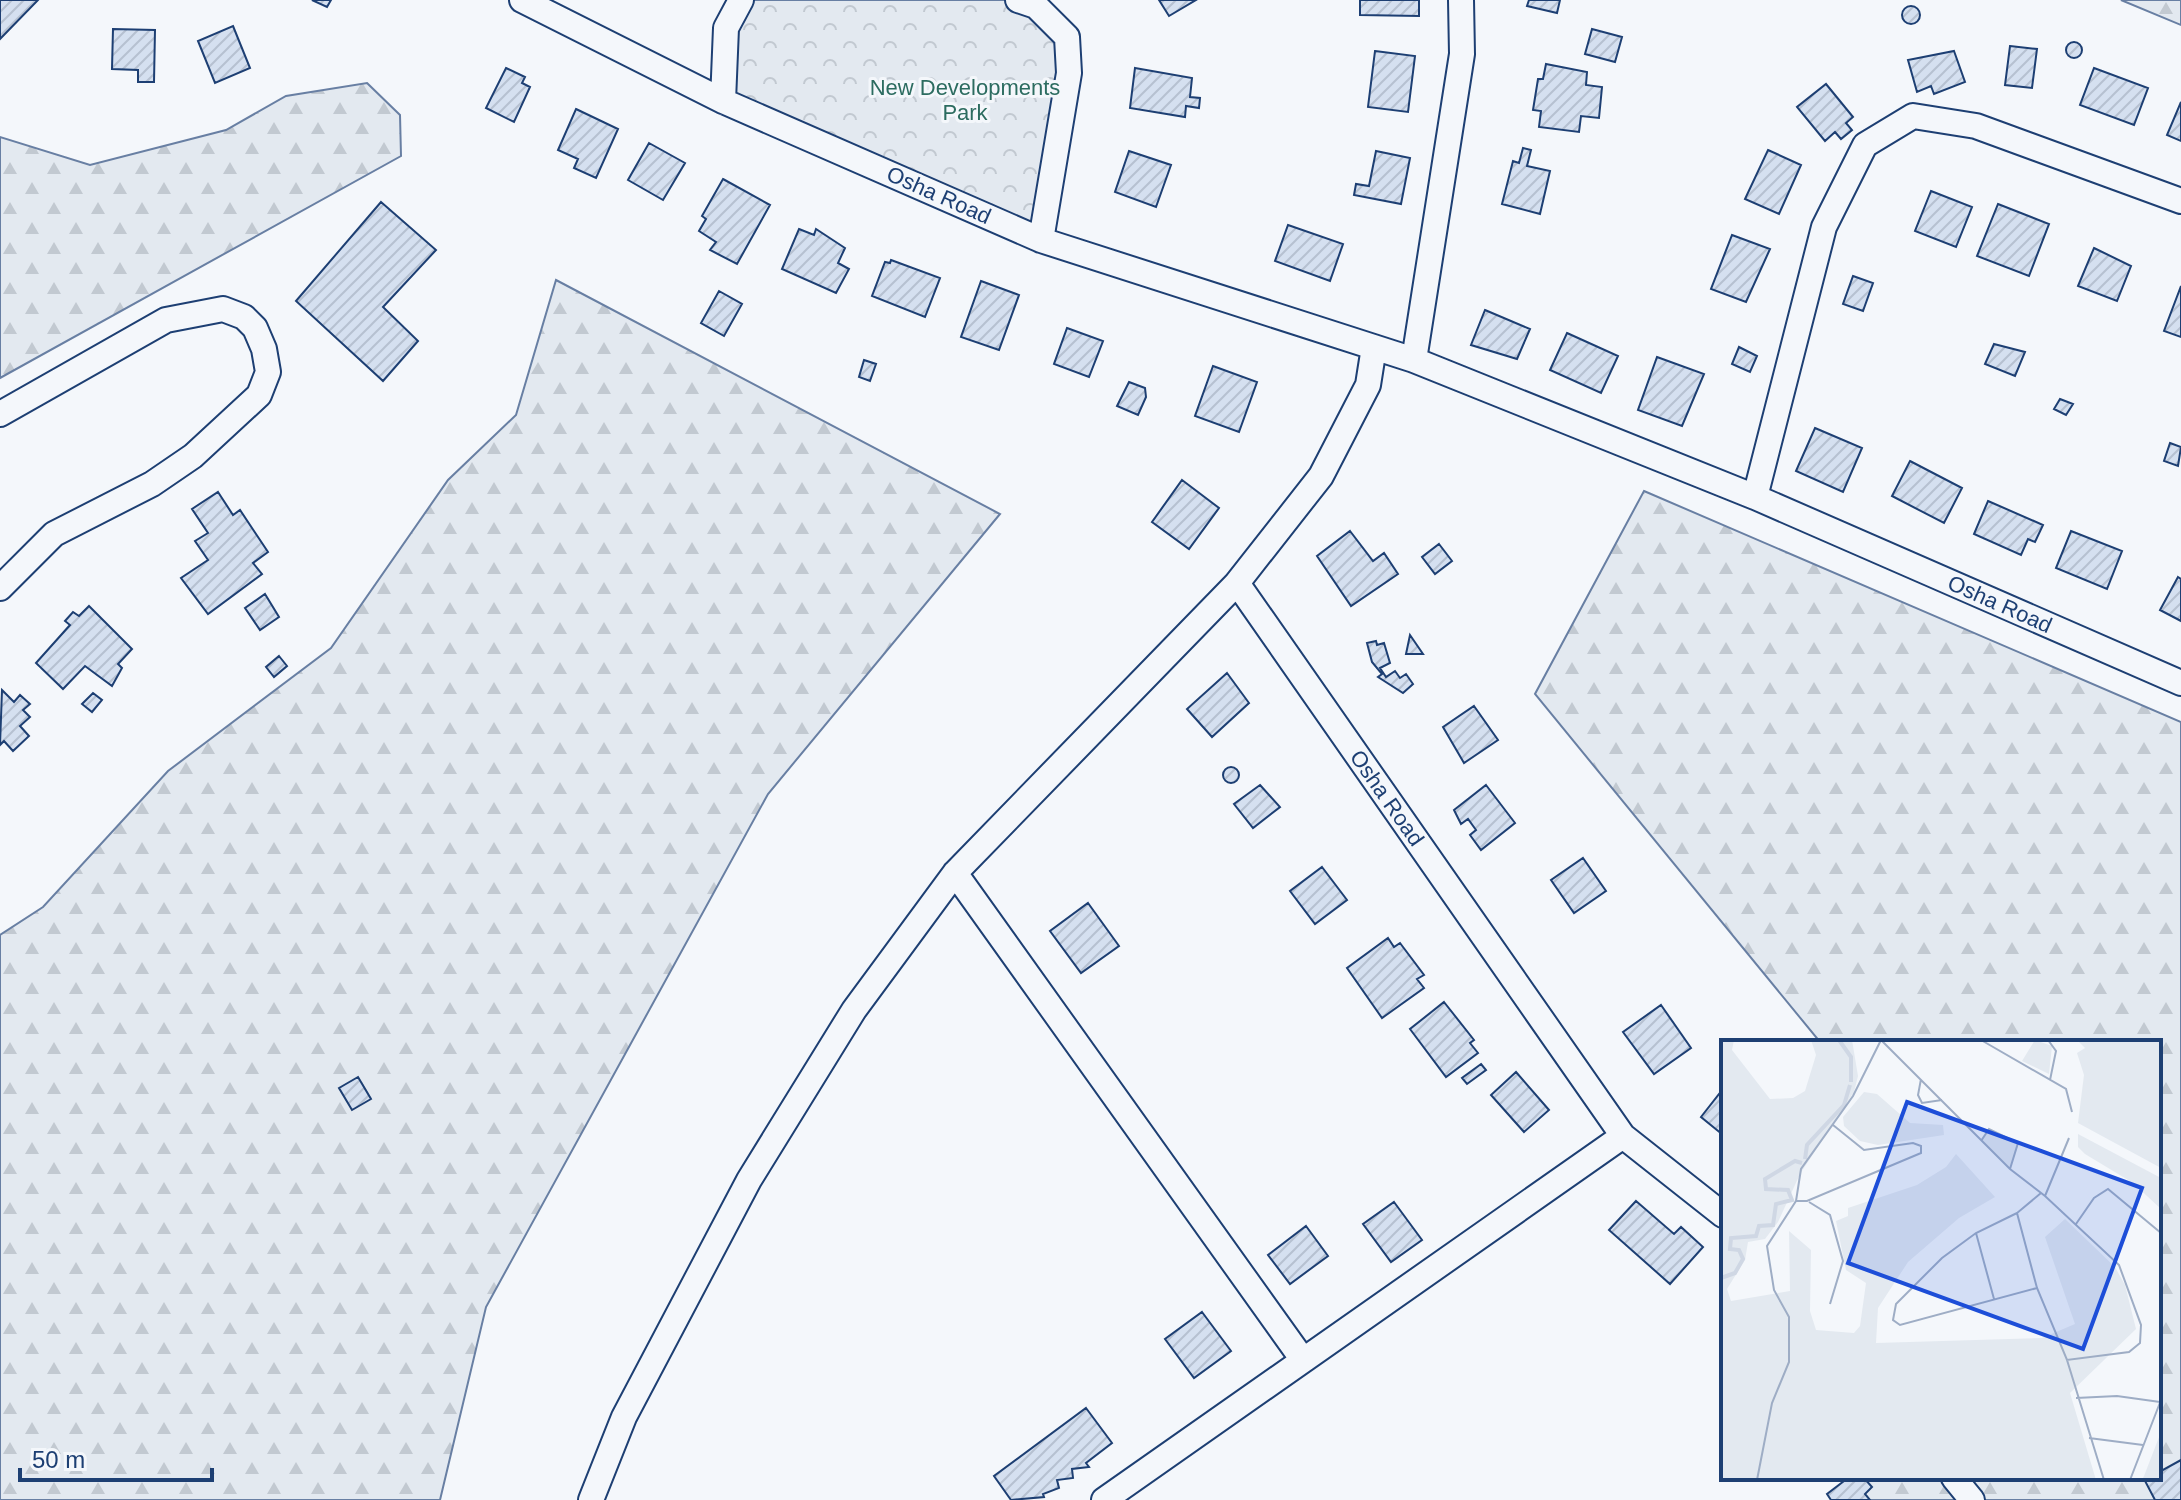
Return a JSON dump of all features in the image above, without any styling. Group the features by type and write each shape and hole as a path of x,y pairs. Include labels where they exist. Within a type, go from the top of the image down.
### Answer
{"street":[{"name":"Osha Road","path":"522,0 723,101 1041,240 1414,360 1755,497 2181,683"},
{"path":"723,101 726,28 741,0"},
{"path":"1018,0 1036,6 1067,37 1069,73 1041,240"},
{"path":"1414,360 1462,54 1461,0"},
{"path":"1755,497 1824,227 1865,145 1913,116 1976,126 2181,201"},
{"path":"0,414 166,320 197,312 223,309 244,317 255,328 264,349 268,372 259,395 193,456 152,484 54,534 0,588"},
{"path":"591,1500 624,1417 749,1180 854,1010 955,873 1237,583 1321,476 1368,385 1374,347"},
{"name":"Osha Road","path":"1237,583 1623,1136 1721,1213"},
{"path":"955,873 1303,1360"},
{"path":"1104,1500 1623,1136"},
{"path":"1956,1480 1972,1500"}],"green space":[{"name":"New Developments Park","path":"741,0 1018,0 1067,37 1041,240 723,101"},
{"path":"2121,0 2181,0 2181,25"},
{"path":"367,83 400,115 401,156 0,378 0,137 90,165 226,130 286,96"},
{"path":"556,280 1000,514 768,794 486,1307 440,1500 0,1500 0,935 43,907 168,771 331,648 448,480 516,415"},
{"path":"1644,491 2181,722 2181,1500 1843,1500 1864,1480 2161,1480 2161,1040 1818,1040 1535,694"}],"building":[{"path":"0,0 38,0 0,39"},
{"path":"312,0 331,0 327,7"},
{"path":"1159,0 1196,0 1169,16"},
{"path":"1360,0 1419,0 1419,16 1360,15"},
{"path":"1529,0 1560,0 1557,13 1527,6"},
{"path":"1911,6 1920,15 1911,24 1902,15"},
{"path":"233,26 250,68 215,83 198,41"},
{"path":"113,29 155,30 154,82 138,82 138,70 112,69"},
{"path":"1592,29 1622,37 1615,62 1585,54"},
{"path":"2071,42 2077,42 2082,50 2080,56 2071,58 2066,53 2066,47"},
{"path":"2010,46 2037,49 2032,88 2005,85"},
{"path":"1375,51 1415,56 1408,112 1368,107"},
{"path":"1954,51 1965,82 1934,94 1931,86 1917,92 1908,60"},
{"path":"1546,64 1587,72 1586,85 1602,87 1599,118 1581,116 1579,132 1539,127 1541,111 1533,110 1538,79 1543,79"},
{"path":"506,68 525,77 522,83 530,87 514,122 486,108"},
{"path":"1135,68 1192,78 1190,97 1200,98 1199,108 1186,106 1185,117 1130,108"},
{"path":"2094,68 2148,88 2134,125 2080,105"},
{"path":"1826,84 1853,117 1846,123 1852,130 1841,139 1835,132 1825,141 1797,107"},
{"path":"2181,102 2181,141 2167,135"},
{"path":"576,109 618,129 596,178 574,168 578,159 558,150"},
{"path":"649,143 685,163 663,200 628,180"},
{"path":"1523,148 1531,150 1527,166 1550,171 1540,214 1502,204 1513,161 1519,163"},
{"path":"1768,150 1801,165 1779,214 1745,199"},
{"path":"1129,151 1171,165 1156,207 1115,192"},
{"path":"1376,151 1410,158 1401,204 1354,195 1356,184 1369,186"},
{"path":"723,179 770,205 737,264 710,250 716,242 699,231 706,219 702,216"},
{"path":"1931,191 1972,207 1956,247 1915,231"},
{"path":"381,202 436,250 383,307 418,341 383,381 296,301"},
{"path":"1998,204 2049,224 2029,276 1977,256"},
{"path":"1288,225 1343,244 1330,281 1275,261"},
{"path":"799,229 814,235 816,229 845,248 838,263 849,269 836,293 782,269"},
{"path":"1732,235 1770,249 1746,302 1711,289"},
{"path":"2094,248 2131,266 2117,301 2078,286"},
{"path":"891,260 940,278 925,317 872,296 885,262 890,263"},
{"path":"1853,276 1873,283 1863,311 1843,304"},
{"path":"981,281 1019,295 999,350 961,337"},
{"path":"2181,286 2181,337 2164,331"},
{"path":"719,291 742,304 724,336 701,323"},
{"path":"1485,310 1530,329 1517,359 1471,345"},
{"path":"1067,328 1103,341 1089,377 1054,364"},
{"path":"1567,333 1618,356 1601,393 1550,370"},
{"path":"1994,344 2025,352 2015,376 1985,364"},
{"path":"1739,347 1757,356 1750,372 1732,364"},
{"path":"1657,357 1704,374 1682,426 1638,410"},
{"path":"864,360 876,364 870,381 859,377"},
{"path":"1213,366 1257,382 1239,432 1195,416"},
{"path":"1129,382 1145,388 1146,397 1138,415 1117,406"},
{"path":"2060,399 2073,404 2066,415 2054,409"},
{"path":"1815,428 1862,448 1843,492 1796,471"},
{"path":"2170,443 2181,447 2178,466 2164,461"},
{"path":"1910,461 1962,488 1944,523 1892,496"},
{"path":"1182,480 1219,508 1189,549 1152,522"},
{"path":"218,492 233,515 240,510 268,552 253,563 262,574 208,614 181,578 208,560 195,541 208,533 192,509"},
{"path":"1988,501 2043,525 2035,542 2028,539 2021,555 1974,534"},
{"path":"1350,531 1373,561 1384,553 1398,574 1351,606 1317,556"},
{"path":"2071,531 2122,551 2107,589 2056,568"},
{"path":"1439,544 1452,561 1435,574 1422,557"},
{"path":"2178,577 2181,579 2181,621 2160,610"},
{"path":"265,594 279,617 260,630 245,608"},
{"path":"89,606 132,649 118,664 122,668 112,686 85,666 63,689 36,663 70,625 65,621 73,612 79,616"},
{"path":"1410,635 1423,654 1406,654"},
{"path":"1376,641 1377,645 1384,643 1390,663 1380,668 1386,677 1395,671 1400,678 1406,674 1413,684 1403,693 1378,677 1382,674 1372,662 1367,643"},
{"path":"279,656 287,666 274,677 266,667"},
{"path":"1227,673 1249,703 1212,737 1187,709"},
{"path":"2,690 14,702 20,695 30,704 23,710 30,717 20,726 29,736 13,751 4,741 0,745"},
{"path":"93,693 102,700 92,712 82,704"},
{"path":"1474,706 1498,740 1464,763 1443,727"},
{"path":"1228,767 1234,767 1239,775 1237,781 1228,783 1223,778 1223,772"},
{"path":"1260,785 1280,807 1253,828 1234,804"},
{"path":"1486,785 1515,823 1481,850 1470,835 1476,830 1468,819 1461,824 1454,810"},
{"path":"1583,858 1606,891 1574,913 1551,880"},
{"path":"1322,867 1347,900 1315,924 1290,891"},
{"path":"1088,903 1119,946 1081,973 1050,931"},
{"path":"1388,938 1394,947 1400,943 1424,975 1417,979 1424,988 1382,1018 1347,968"},
{"path":"1444,1002 1474,1040 1470,1043 1478,1053 1446,1077 1410,1029"},
{"path":"1661,1005 1691,1048 1654,1074 1623,1032"},
{"path":"1481,1064 1486,1070 1467,1084 1462,1078"},
{"path":"1516,1072 1549,1110 1524,1132 1491,1095"},
{"path":"358,1077 371,1099 352,1110 339,1088"},
{"path":"1721,1092 1721,1133 1701,1117"},
{"path":"1636,1201 1674,1234 1681,1227 1703,1247 1670,1284 1609,1230"},
{"path":"1394,1202 1422,1240 1391,1262 1363,1224"},
{"path":"1306,1226 1328,1256 1290,1284 1268,1255"},
{"path":"1202,1312 1231,1351 1194,1378 1165,1339"},
{"path":"1086,1408 1112,1443 1086,1463 1089,1467 1072,1469 1073,1478 1057,1480 1059,1488 1043,1494 1044,1497 1011,1500 994,1476"},
{"path":"2181,1460 2181,1500 2155,1500 2145,1480 2161,1480 2161,1471"},
{"path":"1845,1480 1866,1480 1872,1487 1865,1494 1870,1500 1831,1500 1827,1494"}]}
